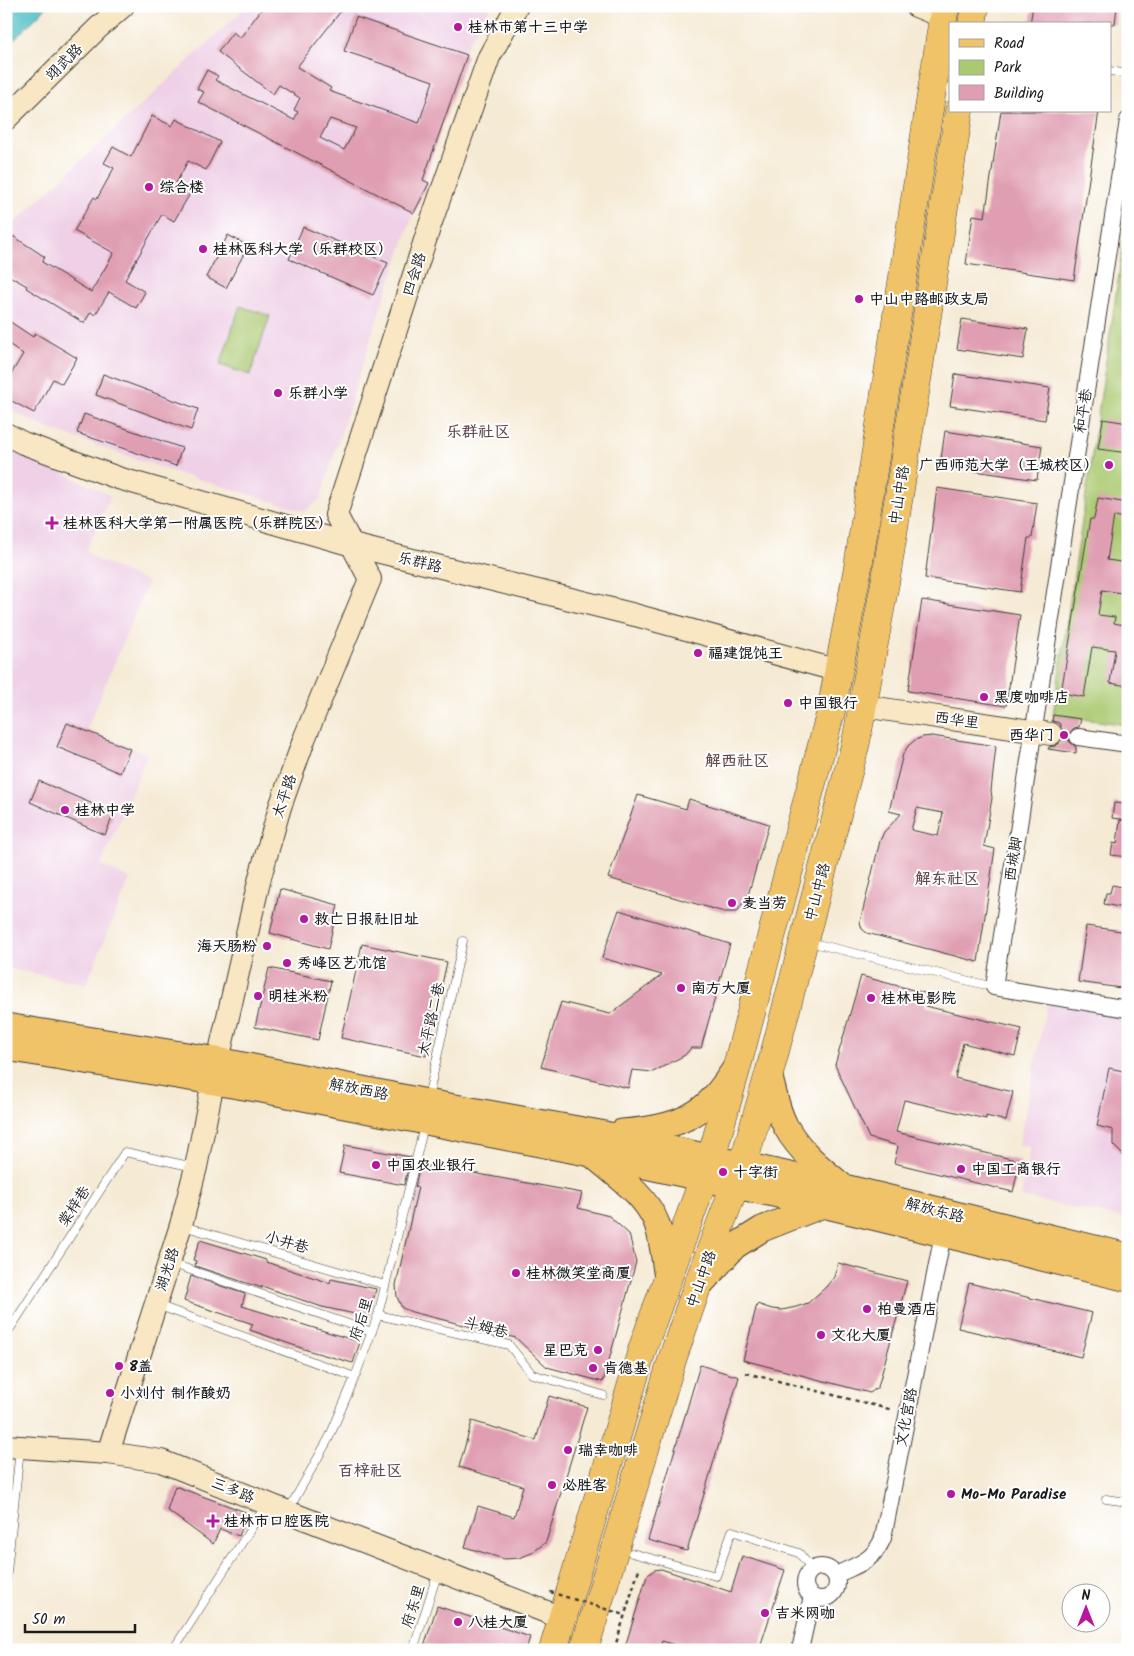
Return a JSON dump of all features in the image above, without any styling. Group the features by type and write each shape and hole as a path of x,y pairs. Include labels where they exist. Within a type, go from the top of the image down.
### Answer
{"highway":[{"path":"972,22 975,6"},
{"name":"中山中路","path":"667,1278 707,1168 737,1066 831,711 858,567 944,12"},
{"name":"中山中路","path":"584,1650 673,1357 739,1175 770,1074 856,742 887,572 959,112"},
{"path":"553,1650 643,1347 667,1278"}],"main road":[{"name":"解放西路","path":"6,1026 216,1071 595,1144 739,1175"},
{"name":"解放西路","path":"6,1048 216,1071"},
{"path":"667,1278 662,1245 656,1223 646,1203 624,1181 595,1144 686,1118 707,1104 737,1066"},
{"path":"770,1074 777,1104 786,1126 800,1148 844,1187"},
{"name":"解放东路","path":"739,1175 844,1187 1128,1256"},
{"name":"解放东路","path":"739,1175 823,1205 1128,1279"},
{"path":"697,1288 735,1246 762,1230 823,1205"}],"street":[{"name":"翊武路","path":"6,119 98,28 123,6"},
{"name":"四会路","path":"352,545 336,515 430,225 489,57 518,6"},
{"path":"916,6 944,12"},
{"name":"和平巷","path":"1042,732 1128,120"},
{"name":"乐群路","path":"6,434 24,443 118,478 352,545 635,615 839,671"},
{"name":"太平路","path":"216,1071 258,886 280,807 305,737 370,579 352,545"},
{"name":"西华里","path":"864,706 1042,732"},
{"name":"西城脚","path":"994,987 1042,732"},
{"path":"1078,737 1128,744"},
{"path":"994,987 1128,1009"},
{"name":"湖光路","path":"108,1453 181,1225 196,1167 216,1071"},
{"name":"文化宫路","path":"836,1575 871,1558 883,1538 906,1413 943,1234"},
{"name":"三多路","path":"13,1446 108,1453 161,1462 562,1618"},
{"path":"823,1566 836,1575 837,1586 832,1596 822,1599 812,1596 805,1588 804,1583 812,1569 823,1566"},
{"path":"800,1650 812,1596"}],"lane":[{"path":"1112,71 1128,74"},
{"name":"太平路二巷","path":"426,1112 462,941"},
{"path":"804,941 994,987"},
{"name":"府后里","path":"288,1512 329,1438 378,1315 426,1112"},
{"name":"棠梓巷","path":"6,1335 125,1152 196,1167"},
{"name":"小井巷","path":"181,1225 385,1285"},
{"path":"169,1263 372,1332"},
{"path":"155,1304 355,1376"},
{"name":"斗姆巷","path":"378,1315 509,1345 532,1374 603,1395"},
{"path":"6,1581 13,1446"},
{"path":"1106,1499 1128,1502"},
{"path":"173,1650 267,1504"},
{"path":"632,1553 716,1576 732,1531 799,1553 812,1569"},
{"name":"府东里","path":"413,1650 438,1570"}],"path":[{"path":"746,1373 906,1413"},
{"path":"614,1650 639,1570"},
{"path":"550,1592 625,1615"}],"shaded area":[{"name":"桂林医科大学（乐群校区）","path":"247,6 408,6 442,30 411,6 491,6 466,47 427,174 379,313 320,499 305,511 174,472 46,428 6,407 6,231"},
{"name":"桂林中学","path":"6,445 111,496 86,550 95,559 148,582 87,729 147,755 101,865 130,879 86,984 6,968"},
{"path":"1047,1003 1128,1014 1128,1219 1021,1197 1030,1147 1019,1145"}],"green space":[{"name":"广西师范大学（王城校区）","path":"1128,214 1128,725 1053,715"},
{"path":"240,306 270,316 250,375 220,365"}],"water":[{"path":"6,6 48,6 6,47"}],"building":[{"path":"264,6 334,6 341,11 297,67 331,88 329,91 419,123 433,81 344,51 356,17 467,55 423,180 429,183 414,213 198,102 204,92 197,89 207,70 218,76 215,80 294,120 298,112 294,110 300,98 279,85 273,94 218,52 233,32 240,38","holes":["330,119 356,128 344,150 320,138"]},
{"path":"1033,6 1117,6 1115,24 1112,24 1112,22 1030,22"},
{"path":"1001,112 1099,112 1074,280 966,264 973,215 985,217"},
{"path":"152,116 172,126 176,119 220,142 206,170 188,161 176,183 191,192 174,221 162,214 125,280 145,292 136,308 109,292 95,315 91,312 84,323 6,274 6,246 13,236 45,257 42,262 91,292 114,253 74,231 94,197 97,199 114,168 104,163 113,147 131,157"},
{"path":"303,227 388,263 373,295 289,259"},
{"path":"228,235 248,246 226,288 206,277"},
{"path":"6,319 33,337 35,333 77,358 62,384 53,379 34,413 6,398 6,374 10,376 23,354 6,342"},
{"path":"962,319 1028,329 1023,359 957,349"},
{"path":"103,374 198,409 191,430 96,395"},
{"path":"955,374 1050,388 1045,420 950,406"},
{"path":"84,414 182,448 176,466 77,433"},
{"path":"1103,419 1128,423 1128,453 1098,449"},
{"path":"945,431 1042,446 1037,480 940,466"},
{"path":"937,488 1037,503 1032,538 1028,538 1020,592 925,578"},
{"path":"1098,498 1128,503 1126,518 1114,516 1107,560 1128,563 1128,594 1102,590 1098,615 1115,617 1114,623 1128,626 1128,686 1110,683 1115,650 1092,647 1084,697 1061,693 1090,519 1094,519"},
{"path":"922,600 1020,615 1006,706 908,691"},
{"path":"1053,715 1081,719 1079,727 1074,728 1068,735 1069,741 1076,747 1076,753 1048,749 1061,742 1064,736 1063,729 1059,723 1052,721"},
{"path":"67,723 130,749 120,773 57,747"},
{"path":"932,736 996,746 991,791 992,798 984,846 995,849 978,962 867,933 862,929 860,922 880,841 884,832 901,814 889,811 903,754 915,740","holes":["917,808 943,813 938,836 911,830"]},
{"path":"39,781 114,813 105,835 30,802"},
{"path":"638,795 686,809 689,799 769,824 748,895 737,912 724,912 608,878"},
{"path":"1114,803 1128,804 1128,820 1112,818"},
{"path":"1120,820 1128,821 1128,857 1111,855 1113,843 1117,844"},
{"path":"1112,885 1128,888 1128,909 1104,904 1106,893 1110,893"},
{"name":"救亡日报社旧址","path":"280,889 338,905 328,949 270,933"},
{"name":"南方大厦","path":"619,910 730,944 701,1048 691,1048 685,1055 653,1072 632,1070 628,1088 541,1067 561,1002 610,1014 662,975 602,958"},
{"path":"1086,926 1128,932 1128,989 1078,982"},
{"path":"362,944 447,962 426,1056 341,1038"},
{"path":"269,968 331,981 318,1040 255,1027"},
{"path":"861,976 928,994 925,1006 1022,1029 1015,1056 963,1043 955,1078 1013,1092 1006,1121 986,1116 986,1119 904,1100 896,1132 1020,1161 1013,1192 894,1163 898,1146 869,1138 835,1065"},
{"path":"1109,1068 1128,1072 1128,1160 1113,1145 1113,1130 1097,1126"},
{"name":"中国农业银行","path":"345,1145 411,1157 404,1185 339,1173"},
{"name":"桂林微笑堂商厦","path":"429,1165 582,1193 578,1208 609,1216 629,1234 636,1262 603,1382 547,1367 516,1338 402,1308 397,1297 396,1285 418,1187 415,1187 418,1173"},
{"path":"200,1240 266,1260 266,1262 330,1283 331,1279 376,1289 369,1317 322,1307 262,1286 262,1288 195,1266 196,1261 193,1260"},
{"name":"文化大厦","path":"838,1263 907,1281 878,1387 870,1393 743,1360 757,1304 782,1310 808,1303 834,1277"},
{"path":"191,1276 245,1294 242,1306 360,1342 353,1363 310,1351 250,1330 253,1324 184,1301"},
{"path":"969,1283 1092,1313 1081,1357 958,1328"},
{"path":"700,1365 739,1377 687,1551 648,1540"},
{"path":"549,1396 587,1407 546,1542 532,1553 519,1558 504,1559 465,1547 478,1506 514,1517 523,1486 459,1467 472,1421 536,1440"},
{"name":"桂林市口腔医院","path":"175,1486 248,1513 239,1536 220,1529 213,1544 167,1510"},
{"path":"742,1556 785,1570 759,1650 690,1650 662,1641 659,1650 624,1650 647,1576 654,1570 661,1569 731,1592"},
{"name":"八桂大厦","path":"437,1606 530,1637 526,1650 423,1650"}],"tunnel":[{"path":"1051,734 1078,737"}],"place":[{"name":"桂林市第十三中学","path":"458,27"},
{"name":"综合楼","path":"149,187"},
{"name":"桂林医科大学（乐群校区）","path":"203,249"},
{"name":"中山中路邮政支局","path":"859,299"},
{"name":"乐群小学","path":"278,393"},
{"name":"广西师范大学（王城校区）","path":"1109,465"},
{"name":"桂林医科大学第一附属医院（乐群院区）","path":"52,523"},
{"name":"福建馄饨王","path":"698,653"},
{"name":"黑度咖啡店","path":"984,697"},
{"name":"中国银行","path":"788,703"},
{"name":"西华门","path":"1064,735"},
{"name":"桂林中学","path":"65,810"},
{"name":"麦当劳","path":"732,903"},
{"name":"救亡日报社旧址","path":"304,919"},
{"name":"海天肠粉","path":"267,946"},
{"name":"秀峰区艺术馆","path":"287,963"},
{"name":"南方大厦","path":"681,988"},
{"name":"明桂米粉","path":"258,996"},
{"name":"桂林电影院","path":"871,998"},
{"name":"中国农业银行","path":"376,1165"},
{"name":"中国工商银行","path":"961,1169"},
{"name":"十字街","path":"723,1172"},
{"name":"桂林微笑堂商厦","path":"516,1273"},
{"name":"柏曼酒店","path":"867,1309"},
{"name":"文化大厦","path":"821,1335"},
{"name":"星巴克","path":"598,1350"},
{"name":"8盖","path":"119,1366"},
{"name":"肯德基","path":"593,1368"},
{"name":"小刘付 制作酸奶","path":"110,1393"},
{"name":"瑞幸咖啡","path":"568,1450"},
{"name":"必胜客","path":"552,1485"},
{"name":"Mo-Mo Paradise","path":"951,1494"},
{"name":"桂林市口腔医院","path":"213,1521"},
{"name":"吉米网咖","path":"765,1613"},
{"name":"八桂大厦","path":"458,1622"}],"district":[{"name":"乐群社区","path":"478,431"},
{"name":"解西社区","path":"737,760"},
{"name":"解东社区","path":"947,878"},
{"name":"百梓社区","path":"370,1470"}]}
